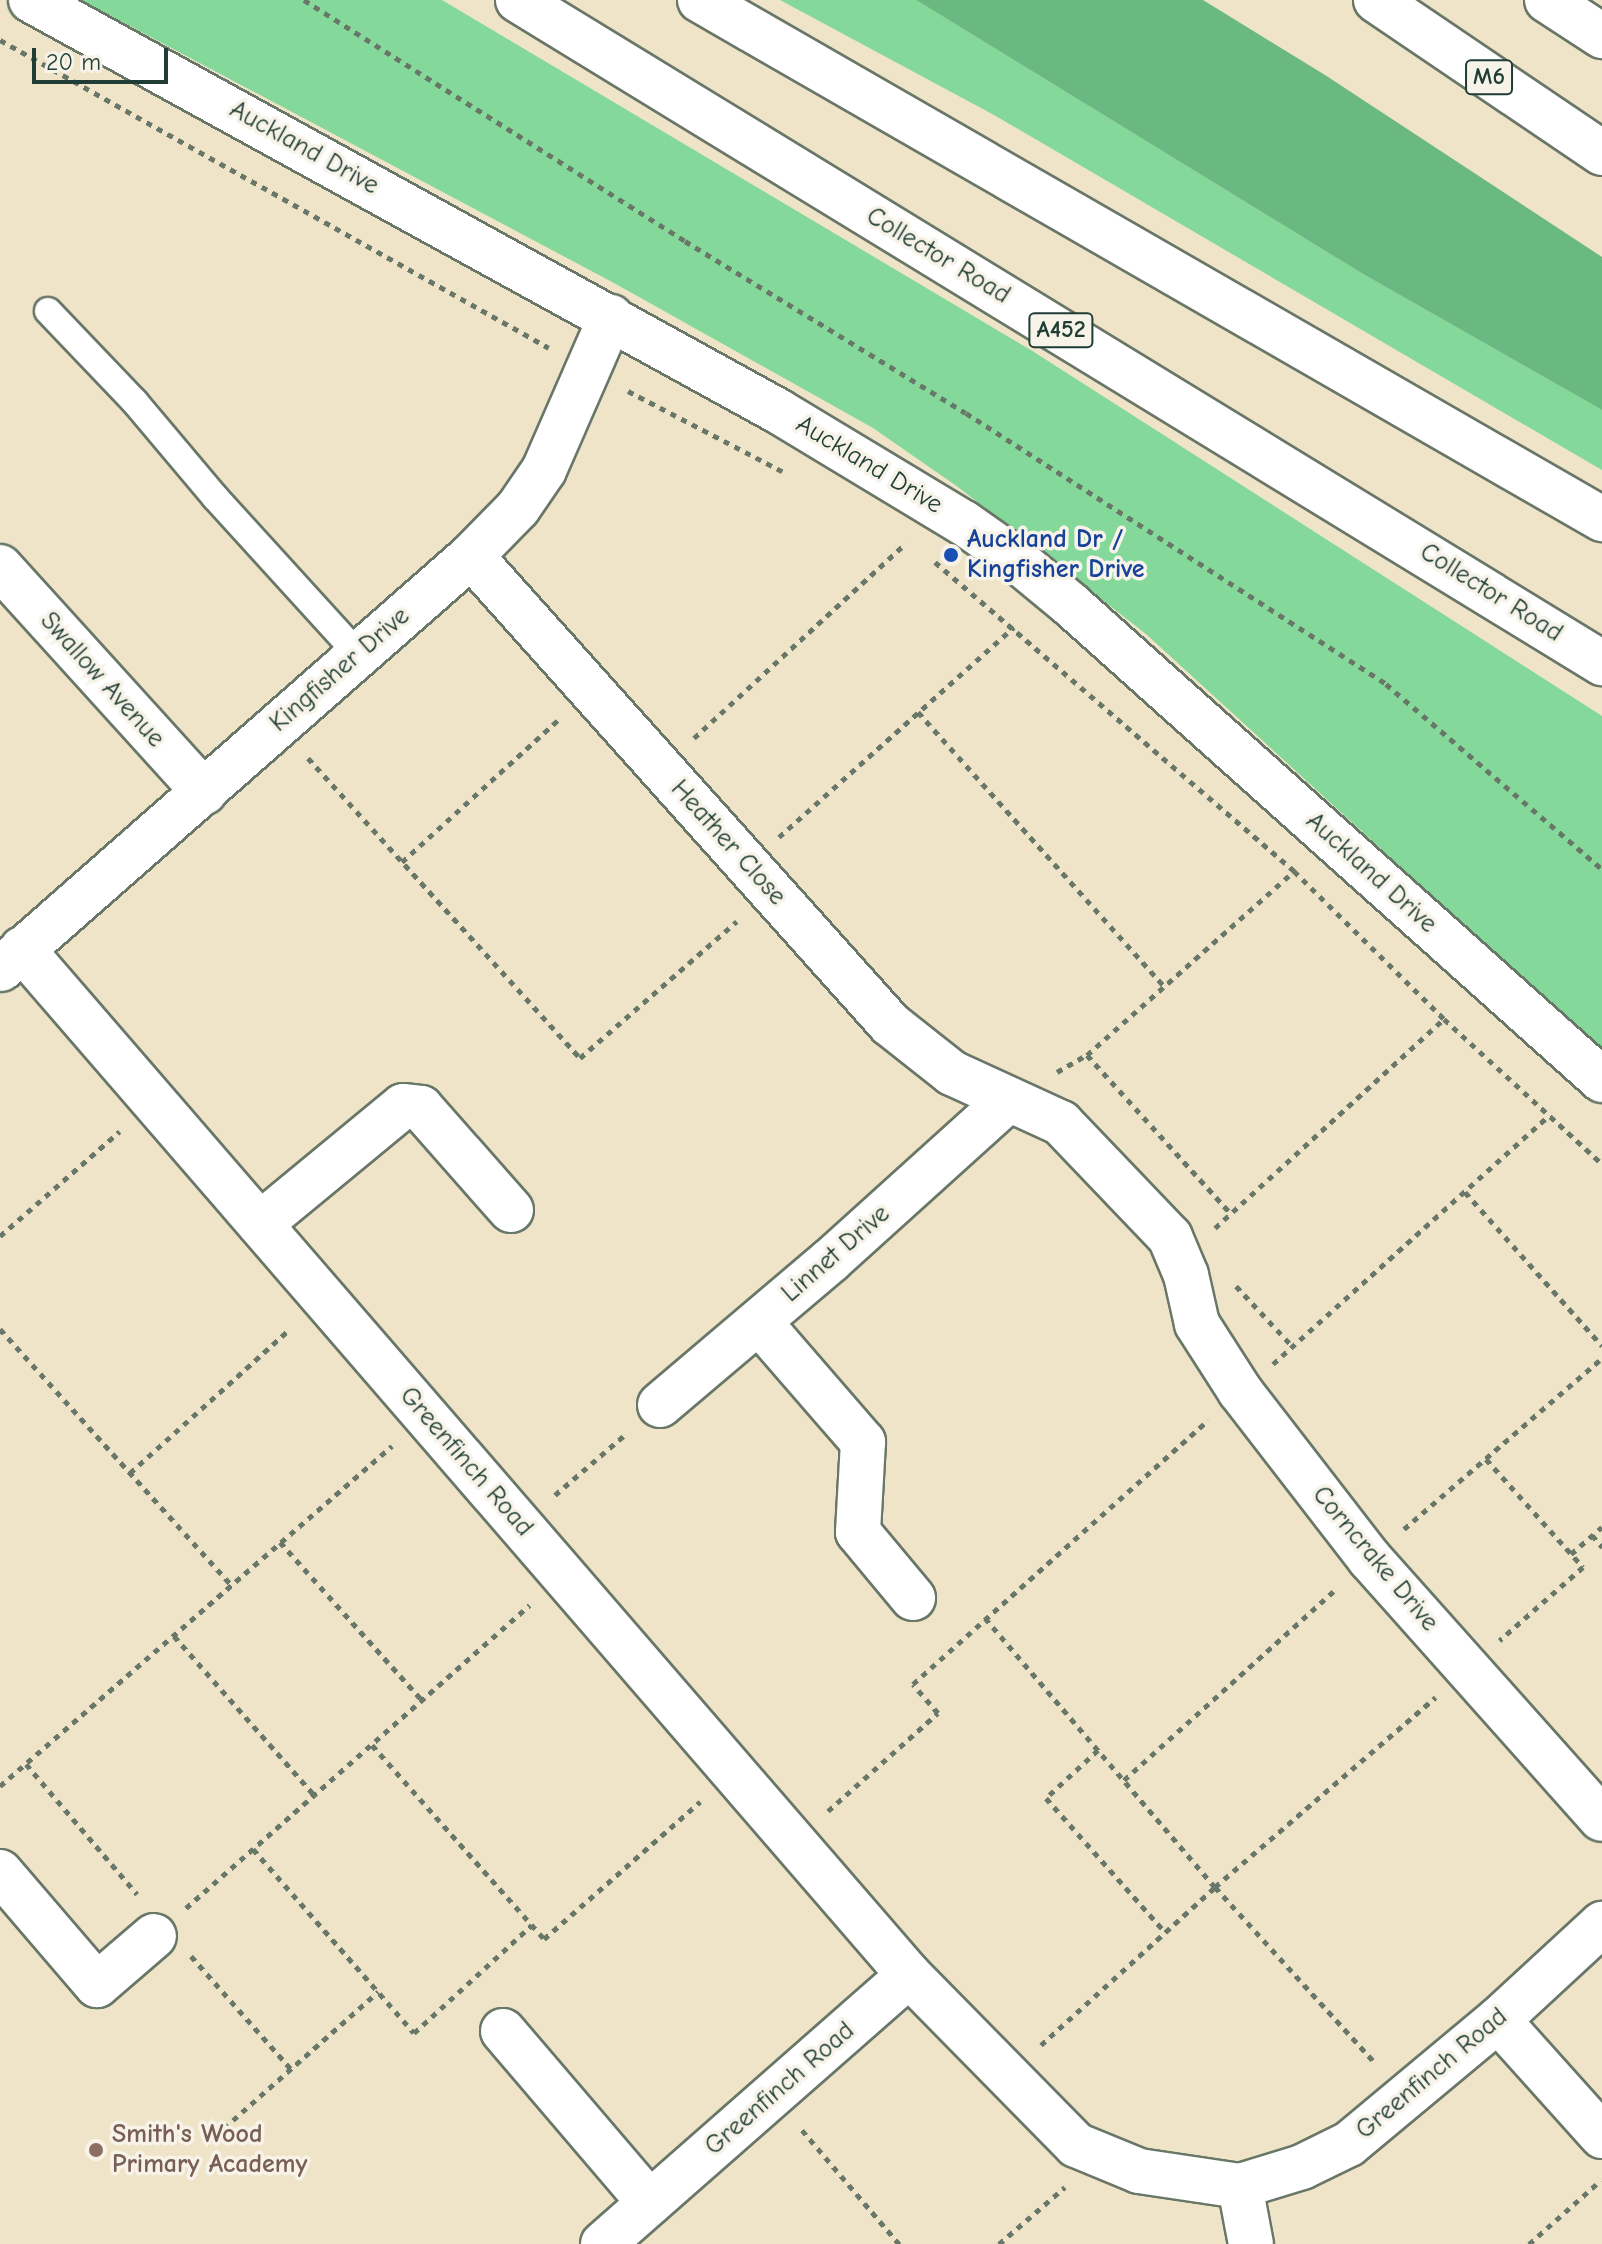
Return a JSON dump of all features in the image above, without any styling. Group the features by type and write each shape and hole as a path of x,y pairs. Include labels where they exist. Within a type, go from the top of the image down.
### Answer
{"main road":[{"name":"Auckland Drive","path":"31,0 611,317 866,462 1018,561 1602,1080"},
{"name":"Collector Road","path":"518,0 1602,663"},
{"path":"700,0 1602,519"},
{"name":"M6","path":"1376,0 1602,153"},
{"path":"1547,0 1602,36"},
{"name":"Kingfisher Drive","path":"11,959 471,556 518,508 544,470 611,317"},
{"name":"Heather Close","path":"471,556 890,1024 952,1073 1061,1123 1208,1277"},
{"name":"Swallow Avenue","path":"0,567 204,792"},
{"name":"Greenfinch Road","path":"11,959 154,1102 909,1975 1076,2145 1139,2171 1240,2186 1302,2167 1349,2144 1498,2020 1602,1924"},
{"name":"Linnet Drive","path":"660,1405 759,1322 1008,1100"},
{"path":"260,1224 403,1106 421,1108 511,1210"},
{"name":"Corncrake Drive","path":"1208,1277 1197,1324 1240,1391 1370,1559 1602,1819"},
{"path":"759,1322 863,1442 858,1532 913,1598"},
{"path":"0,1872 97,1985 154,1936"},
{"name":"Greenfinch Road","path":"603,2244 909,1975"},
{"path":"1498,2020 1602,2136"},
{"path":"503,2031 650,2203"},
{"path":"1240,2186 1251,2244"}],"lane":[{"path":"48,311 135,402 358,654"}],"path":[{"path":"304,0 685,241 966,413 1386,684 1602,869"},
{"path":"0,40 586,369 795,477"},
{"path":"894,536 918,551"},
{"path":"661,768 906,543"},
{"path":"930,558 1014,627 1294,871 1547,1117 1602,1164"},
{"path":"278,725 580,1058 760,878 918,712 1014,627"},
{"path":"402,862 591,690"},
{"path":"918,712 1165,987"},
{"path":"1008,1100 1087,1055 1294,871"},
{"path":"1208,1234 1444,1019"},
{"path":"1087,1055 1231,1214"},
{"path":"0,1236 154,1102"},
{"path":"794,1841 938,1713 913,1684 1547,1117"},
{"path":"1465,1192 1602,1346"},
{"path":"1208,1277 1293,1347"},
{"path":"130,1473 324,1299"},
{"path":"0,1329 231,1585"},
{"path":"520,1525 660,1405"},
{"path":"0,1786 426,1416"},
{"path":"1008,2076 1215,1887 1583,1567 1486,1459"},
{"path":"1571,1554 1602,1527"},
{"path":"1592,1535 1602,1547"},
{"path":"280,1542 422,1700"},
{"path":"154,1936 564,1576"},
{"path":"985,1618 1215,1887 1405,2097"},
{"path":"174,1636 314,1795"},
{"path":"372,1745 544,1939 734,1772"},
{"path":"1098,1750 1046,1798 1165,1932"},
{"path":"253,1849 414,2033 532,1925"},
{"path":"206,2144 378,1992"},
{"path":"772,2095 899,2244"},
{"path":"999,2244 1101,2156"},
{"path":"1529,2244 1602,2179"}],"green space":[{"path":"81,0 442,0 1034,352 1602,716 1602,1051 1146,634 958,487 873,428 614,283"},
{"path":"780,0 916,0 1363,274 1602,410 1602,470 994,115"},
{"path":"916,0 1203,0 1325,75 1602,257 1602,410 1363,274"}],"place":[{"name":"Auckland Dr / Kingfisher Drive","path":"951,555"},
{"name":"Smith's Wood Primary Academy","path":"96,2150"}]}
